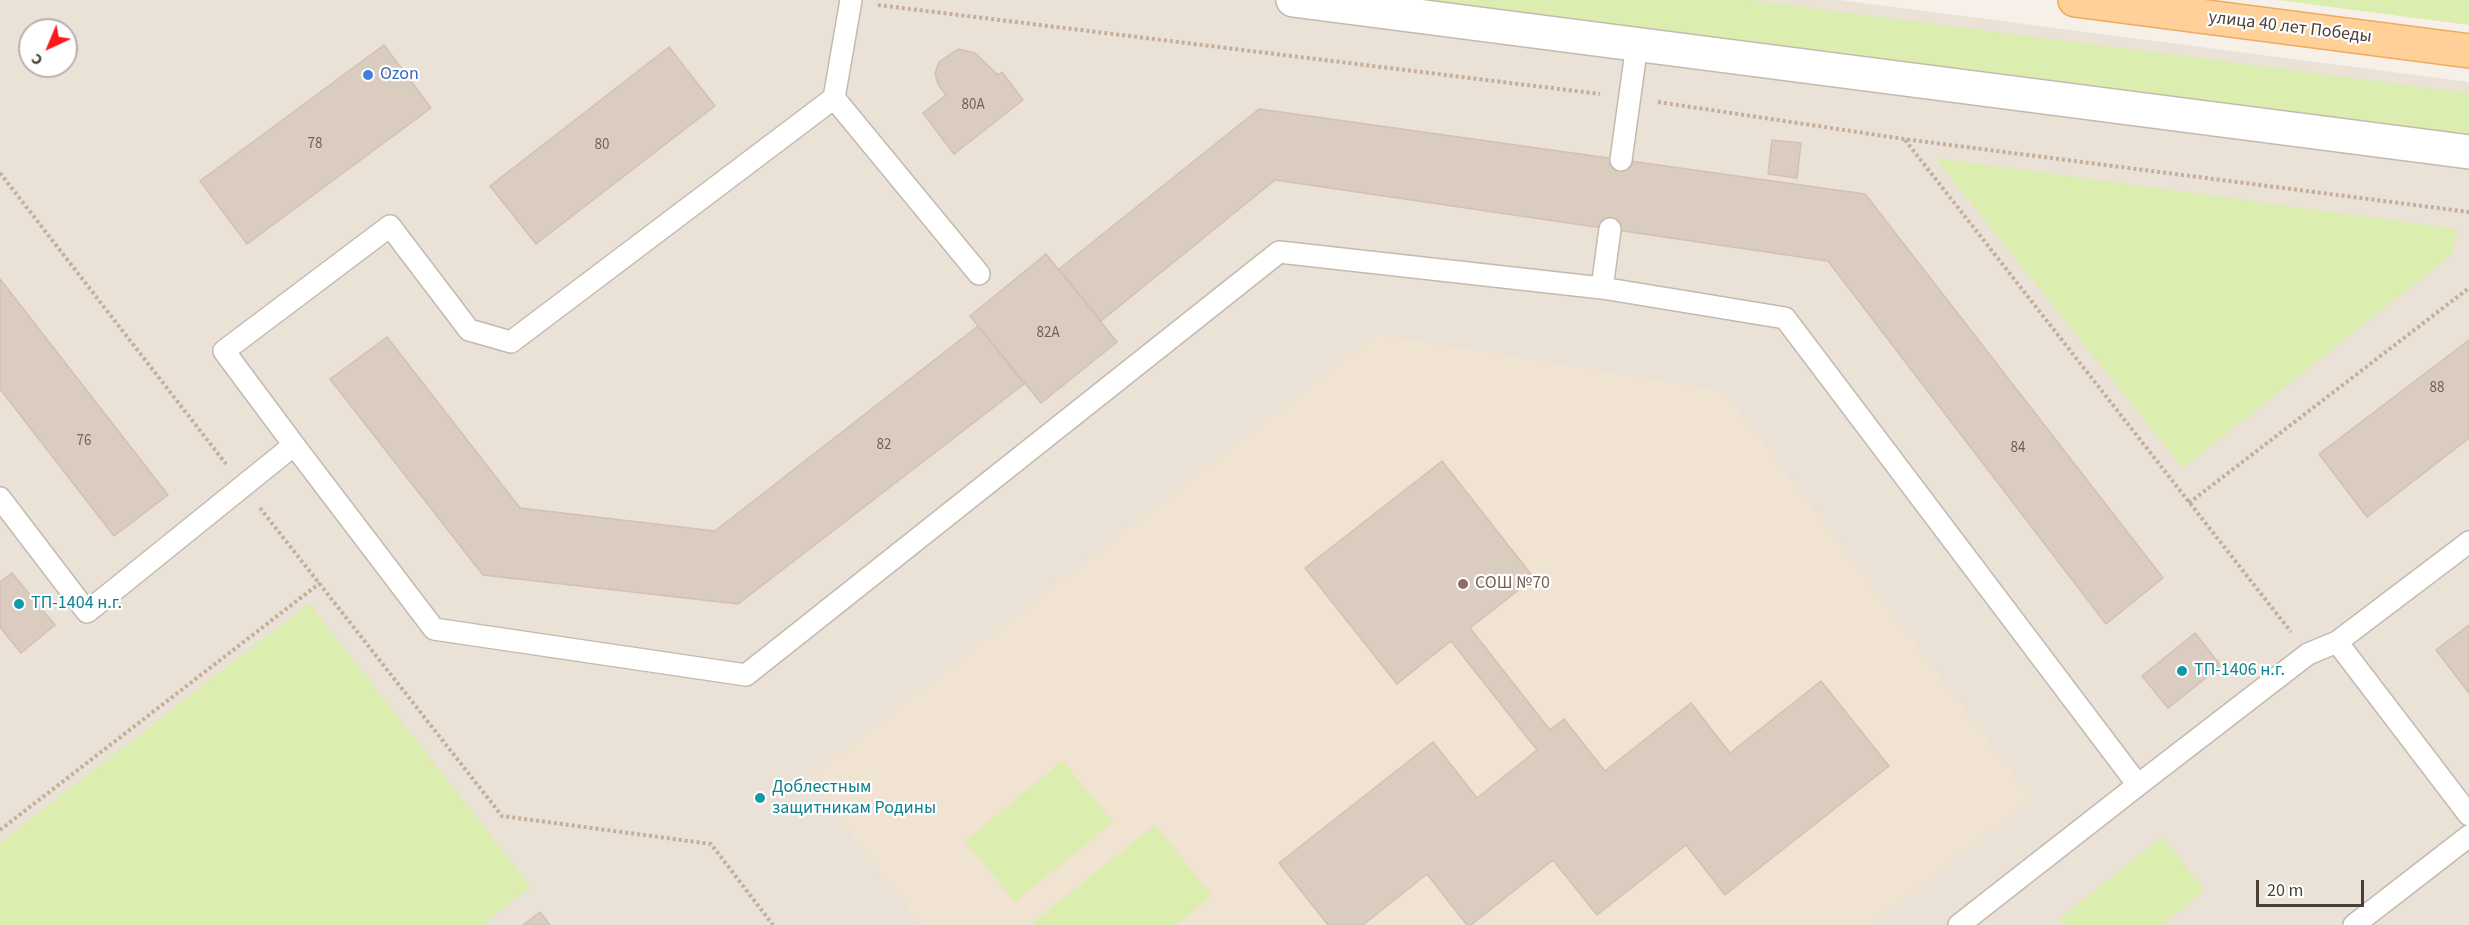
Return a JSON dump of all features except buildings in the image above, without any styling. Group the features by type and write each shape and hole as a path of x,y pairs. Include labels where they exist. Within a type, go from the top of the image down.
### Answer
{"main road":[{"name":"улица 40 лет Победы","path":"2075,0 2469,51"}],"street":[{"path":"1293,0 2469,152"}],"lane":[{"path":"851,0 834,98 511,342 469,330 390,226 224,351 434,628 746,675 1279,252 1602,288 1785,318 2138,785"},
{"path":"1621,160 1637,44"},
{"path":"834,98 979,274"},
{"path":"1602,288 1610,229"},
{"path":"0,498 87,612 294,445"},
{"path":"1966,923 2138,785 2308,654 2337,642 2469,542"},
{"path":"2337,642 2469,815"},
{"path":"2354,925 2469,836"}],"path":[{"path":"1904,139 2308,654"},
{"path":"0,173 502,816 711,844 773,925"},
{"path":"2189,503 2469,288"},
{"path":"0,830 320,583"}],"shaded area":[{"path":"0,0 1840,0 2469,82 2469,925 0,925"},
{"name":"СОШ №70","path":"1376,334 1725,391 2033,799 1871,925 921,925 807,778"}],"green space":[{"path":"1387,0 1749,0 2469,93 2469,140"},
{"path":"2278,0 2469,0 2469,25"},
{"path":"1936,159 2457,229 2451,255 2183,468"},
{"path":"309,603 531,887 482,925 0,925 0,843"},
{"path":"1062,761 1113,822 1015,902 965,841"},
{"path":"1155,825 1212,896 1175,925 1035,925 1033,922"},
{"path":"2162,837 2205,890 2162,925 2065,925 2059,919"}],"place":[{"name":"Ozon","path":"368,75"},
{"name":"СОШ №70","path":"1463,584"},
{"name":"ТП-1404 н.г.","path":"19,604"},
{"name":"ТП-1406 н.г.","path":"2182,671"},
{"name":"Доблестным защитникам Родины","path":"760,798"}]}
